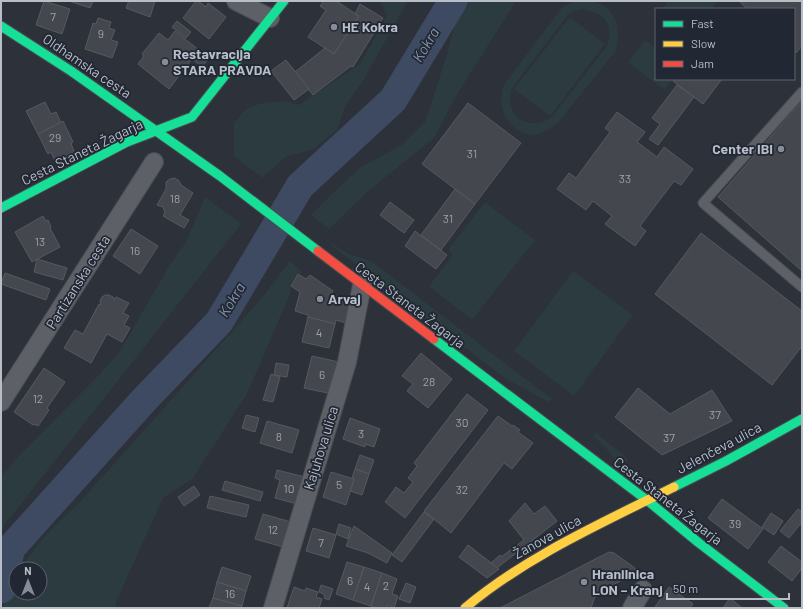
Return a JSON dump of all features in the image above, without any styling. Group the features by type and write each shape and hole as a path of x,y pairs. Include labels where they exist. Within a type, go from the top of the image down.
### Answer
{"main road":[{"path":"157,131 192,117 284,1"},
{"name":"Oldhamska cesta","path":"1,26 71,71 157,131"},
{"name":"Cesta Staneta Žagarja","path":"1,208 127,142 157,131 220,176 318,252 648,501 699,543 784,608"},
{"name":"Jelenčeva ulica","path":"648,501 726,461 802,419"},
{"name":"Žanova ulica","path":"465,608 491,587 542,554 648,501"}],"street":[{"path":"236,1 270,18"},
{"name":"Partizanska cesta","path":"1,402 151,165"},
{"name":"Kajuhova ulica","path":"273,608 347,362 362,285"},
{"path":"632,608 643,590"}],"lane":[{"path":"802,92 703,203 802,287"}],"shaded area":[{"path":"380,1 408,1 364,79 345,106 337,130 312,150 287,156 262,178 234,156 234,123 246,109 262,103 285,101 299,105 360,64 387,16"},
{"path":"463,1 516,1 458,93 434,138 366,193 329,229 311,215 361,167 403,144 425,122"},
{"path":"576,1 590,1 602,5 608,9 613,15 618,29 615,52 558,123 540,134 527,134 513,126 505,116 501,98 503,86 560,10 566,5","holes":["582,9 601,16 608,25 609,38 607,46 551,118 538,123 525,122 520,119 515,115 512,109 510,101 512,88 568,15 573,11"]},
{"path":"668,1 717,2 713,8 663,8"},
{"path":"570,17 605,44 550,116 514,89"},
{"path":"645,40 655,47 655,80 672,80 664,90 628,62"},
{"path":"205,197 241,224 6,523 1,532 1,477 17,458 99,375 120,351 169,266 186,242"},
{"path":"485,202 535,240 472,320 429,286 453,255 448,250"},
{"path":"333,244 348,254 363,258 375,264 552,399 549,402 503,377 331,245"},
{"path":"290,261 302,272 296,275 293,281 290,294 247,394 193,478 163,498 116,602 115,608 3,608 8,594 8,601 48,601 48,561 26,561 33,551 55,526 79,503 261,299"},
{"path":"573,271 633,315 574,396 514,351"},
{"path":"596,433 624,455 627,462 618,464 605,447 593,436"}],"building":[{"path":"44,1 70,9 62,34 36,25"},
{"path":"69,1 93,1 90,8"},
{"path":"129,1 155,1 150,17 126,8"},
{"path":"196,1 206,7 208,3 226,17 209,39 183,18"},
{"name":"HE Kokra","path":"324,1 336,1 359,16 334,54 308,37 326,10 320,6"},
{"path":"739,1 802,1 802,46 796,53 795,52 795,8 746,8"},
{"path":"360,4 383,18 353,67 351,66 313,95 295,72 325,48 334,54 359,16 355,14"},
{"path":"98,18 111,22 109,28 115,30 111,40 118,42 112,58 85,49 93,23 96,24"},
{"path":"177,21 191,32 186,38 172,27"},
{"name":"Restavracija STARA PRAVDA","path":"175,31 209,58 202,67 192,59 169,89 138,64 144,56 142,54 159,33 168,40"},
{"path":"286,60 309,89 294,100 271,71"},
{"path":"674,80 721,80 703,104 673,81"},
{"path":"677,85 694,97 658,145 649,139 660,124 652,118"},
{"name":"Center IBI","path":"802,101 802,271 718,197"},
{"path":"45,102 51,114 56,112 61,123 38,134 26,111"},
{"path":"468,103 521,143 475,204 422,164"},
{"path":"617,112 645,132 637,142 657,157 664,147 693,169 681,185 674,181 640,226 646,231 635,246 605,224 612,216 593,201 586,210 557,189 569,173 576,178 610,132 605,128"},
{"path":"63,121 73,142 71,143 74,152 55,161 51,152 48,154 38,134"},
{"path":"175,178 181,185 193,193 180,215 189,220 184,228 163,216 165,213 163,207 157,205 166,189 166,182"},
{"path":"455,189 475,204 441,250 421,235"},
{"path":"390,202 414,220 404,233 380,215"},
{"path":"43,216 46,221 48,220 51,227 50,228 60,247 32,262 15,232"},
{"path":"131,229 158,246 140,274 113,256"},
{"path":"415,231 447,255 436,269 405,246"},
{"path":"701,233 802,311 802,346 772,385 655,294"},
{"path":"37,259 67,268 63,280 34,272"},
{"path":"5,273 50,289 46,300 1,284"},
{"name":"Arvaj","path":"298,274 306,279 310,275 333,291 330,295 342,297 341,300 351,303 346,323 336,320 335,324 308,317 308,315 295,311 300,292 291,286"},
{"path":"105,295 113,297 114,300 116,297 129,303 123,313 129,316 124,325 130,328 122,342 107,334 91,363 64,348 75,330 83,334 99,304 101,305 100,301 102,297"},
{"path":"308,317 335,324 329,348 302,342"},
{"path":"421,353 452,379 428,408 407,391 413,384 402,376"},
{"path":"312,356 339,362 332,394 304,388"},
{"path":"276,363 289,365 287,377 274,375"},
{"path":"44,368 65,382 47,408 49,410 38,426 33,425 14,412"},
{"path":"271,374 280,377 273,402 263,400"},
{"path":"638,388 670,414 712,390 732,421 662,455 615,417"},
{"path":"467,394 488,410 405,518 385,502 396,487 404,493 413,482 408,478 417,466 414,463"},
{"path":"246,415 259,418 255,432 242,428"},
{"path":"498,416 520,430 518,432 533,443 512,469 504,463 451,533 424,511"},
{"path":"350,418 380,429 374,447 365,444 365,447 343,439"},
{"path":"267,421 299,430 292,453 260,443"},
{"path":"360,455 374,460 369,474 355,469"},
{"path":"355,469 369,474 362,495 350,491 354,479 352,478"},
{"path":"277,470 305,477 297,504 275,498 280,480 275,478"},
{"path":"331,472 354,479 346,505 323,497"},
{"path":"225,481 263,492 260,501 222,490"},
{"path":"194,486 200,495 184,506 178,497"},
{"path":"210,496 249,505 246,517 207,508"},
{"path":"722,499 763,529 748,549 708,518"},
{"path":"525,503 534,514 545,506 557,521 497,568 491,563 500,555 501,557 524,540 509,521"},
{"path":"798,509 802,512 802,522 789,538 780,531"},
{"path":"424,512 434,519 402,562 392,555"},
{"path":"771,513 783,521 774,535 762,527"},
{"path":"263,514 291,522 283,547 255,539"},
{"path":"339,524 351,528 348,539 336,534"},
{"path":"354,526 392,553 387,563 368,553 346,546"},
{"path":"313,528 336,535 329,558 306,551"},
{"path":"468,545 499,569 487,578 459,557"},
{"path":"781,546 802,562 802,568 792,581 768,562"},
{"name":"Hranilnica LON – Kranj","path":"609,552 614,553 639,571 596,594 591,608 500,608"},
{"path":"347,562 364,567 353,600 336,594"},
{"path":"222,567 251,576 246,591 217,582"},
{"path":"364,567 382,573 371,606 353,600"},
{"path":"382,573 397,579 392,594 398,596 394,608 388,605 387,608 376,608 371,606"},
{"path":"217,582 246,591 242,606 213,598"},
{"path":"406,583 416,587 410,603 399,599"},
{"path":"321,585 333,589 329,600 324,598 325,595 319,592"},
{"path":"294,587 305,591 306,588 318,592 316,597 322,599 319,608 287,608"},
{"path":"669,587 693,604 690,608 655,607"},
{"path":"213,598 242,606 241,608 209,608"},
{"path":"730,598 742,608 723,608"}],"waterway":[{"name":"Kokra","path":"1,589 11,548 144,400 219,322 300,186 393,100 453,1"}],"traffic: fast":[{"path":"1,208 127,142 192,117 284,1"},
{"path":"1,26 71,71 220,176 318,251"},
{"path":"434,339 648,501 699,543 784,608"},
{"path":"674,487 726,461 802,419"}],"traffic: slow":[{"path":"465,608 489,589 539,556 593,527 674,487"}],"traffic: jam":[{"path":"318,251 434,339"}],"place":[{"name":"HE Kokra","path":"334,27"},
{"name":"Restavracija STARA PRAVDA","path":"165,62"},
{"name":"Center IBI","path":"781,149"},
{"name":"Arvaj","path":"320,299"},
{"name":"Hranilnica LON – Kranj","path":"584,582"}]}
